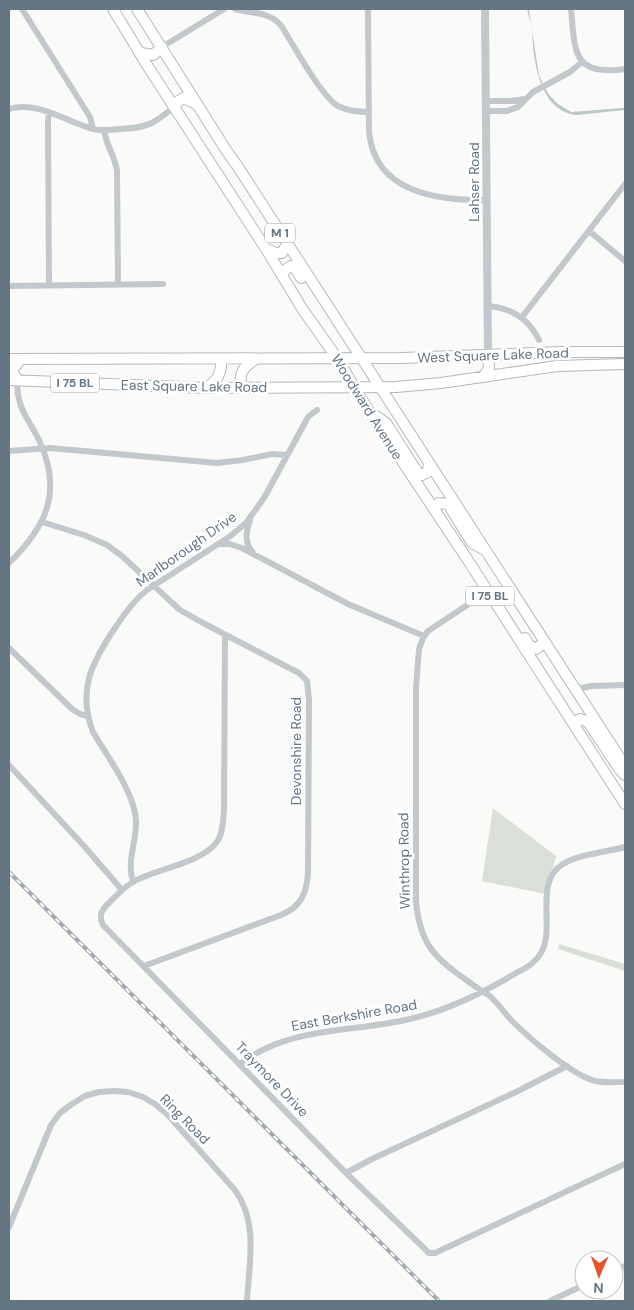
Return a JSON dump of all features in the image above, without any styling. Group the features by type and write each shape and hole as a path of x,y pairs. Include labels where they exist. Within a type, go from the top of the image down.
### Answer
{"main road":[{"name":"Woodward Avenue","path":"113,9 303,310 625,804"},
{"name":"Woodward Avenue","path":"137,9 196,104 625,766"},
{"path":"141,53 153,55 162,47"},
{"path":"175,106 178,101 184,98 196,104"},
{"path":"266,249 282,253 287,244"},
{"path":"282,276 288,267 295,268 320,307 333,315"},
{"name":"West Square Lake Road","path":"361,358 625,352"},
{"path":"483,377 489,368 488,355"},
{"name":"East Square Lake Road","path":"9,359 361,358"},
{"path":"13,380 13,369 20,359"},
{"path":"207,388 220,375 222,369 221,359"},
{"path":"242,388 241,372 245,366 256,359"},
{"name":"West Square Lake Road","path":"380,388 422,386 563,366 625,364"},
{"name":"East Square Lake Road","path":"13,380 207,388 380,388"},
{"path":"370,412 386,422 418,473 422,475 428,472 429,463"},
{"path":"434,510 439,503 448,504 472,543 488,553"},
{"path":"487,592 499,597 529,646 536,649 545,642"},
{"path":"575,726 578,720 581,719 588,722 625,775"}],"street":[{"path":"22,9 90,117 93,129"},
{"path":"162,47 224,9"},
{"path":"235,9 265,14 274,18 282,27 330,100 348,110 369,112"},
{"path":"368,9 369,136 374,152 383,168 397,181 414,190 441,198 487,200"},
{"name":"Lahser Road","path":"486,9 488,355"},
{"path":"571,9 575,44 582,62 600,71 625,69"},
{"path":"486,111 513,109 547,83 570,72 582,62"},
{"path":"486,101 525,99"},
{"path":"9,109 27,107 49,112 93,129 104,130 144,127 155,122 175,106"},
{"path":"49,112 50,285"},
{"path":"104,130 106,141 116,165 118,284"},
{"path":"522,317 625,184"},
{"path":"589,231 625,261"},
{"path":"9,286 163,284"},
{"path":"488,306 503,308 522,317 539,340"},
{"path":"9,563 25,546 42,522 46,511 50,486 49,473 42,448 20,406 13,380"},
{"name":"Marlborough Drive","path":"133,881 131,871 136,826 135,809 129,794 92,732 88,716 87,684 90,672 96,657 130,607 143,593 235,533 251,517 308,417 317,410"},
{"path":"9,451 42,448 210,462 243,460 276,454 287,455"},
{"path":"251,517 246,537 253,554"},
{"name":"Devonshire Road","path":"42,522 84,535 107,545 122,556 180,610 299,673 307,681 309,700 308,872 306,892 297,906 286,914 144,966"},
{"path":"217,545 230,544 253,554 348,604 424,636 428,631 487,592"},
{"path":"9,765 122,890 133,881 202,854 214,845 220,837 224,810 224,634"},
{"name":"Winthrop Road","path":"424,636 418,657 415,695 416,901 417,914 425,939 437,957 448,968 492,998 519,1027 567,1066 584,1077 606,1082 625,1082"},
{"path":"9,648 72,709 88,716"},
{"path":"576,689 592,686 625,685"},
{"name":"East Berkshire Road","path":"240,1064 262,1050 294,1038 324,1031 414,1018 437,1011 483,992 523,970 541,954 545,941 548,889 556,870 563,864 575,859 625,847"},
{"name":"Traymore Drive","path":"122,890 104,908 101,916 104,925 346,1173 428,1253 432,1254 625,1164"},
{"path":"346,1173 567,1066"},
{"name":"Ring Road","path":"9,1227 46,1135 60,1114 76,1101 94,1093 114,1091 133,1094 151,1101 166,1114 240,1197 248,1215 250,1231 247,1301"},
{"path":"550,1301 574,1290"}],"shaded area":[{"path":"532,31 539,76 549,95 558,104 571,112 623,108 625,110 576,115 563,111 553,104 540,81 536,67"},
{"path":"493,808 556,856 545,894 482,881"},
{"path":"559,944 625,964 625,971 558,949"}],"railway":[{"path":"9,872 439,1301"}]}
